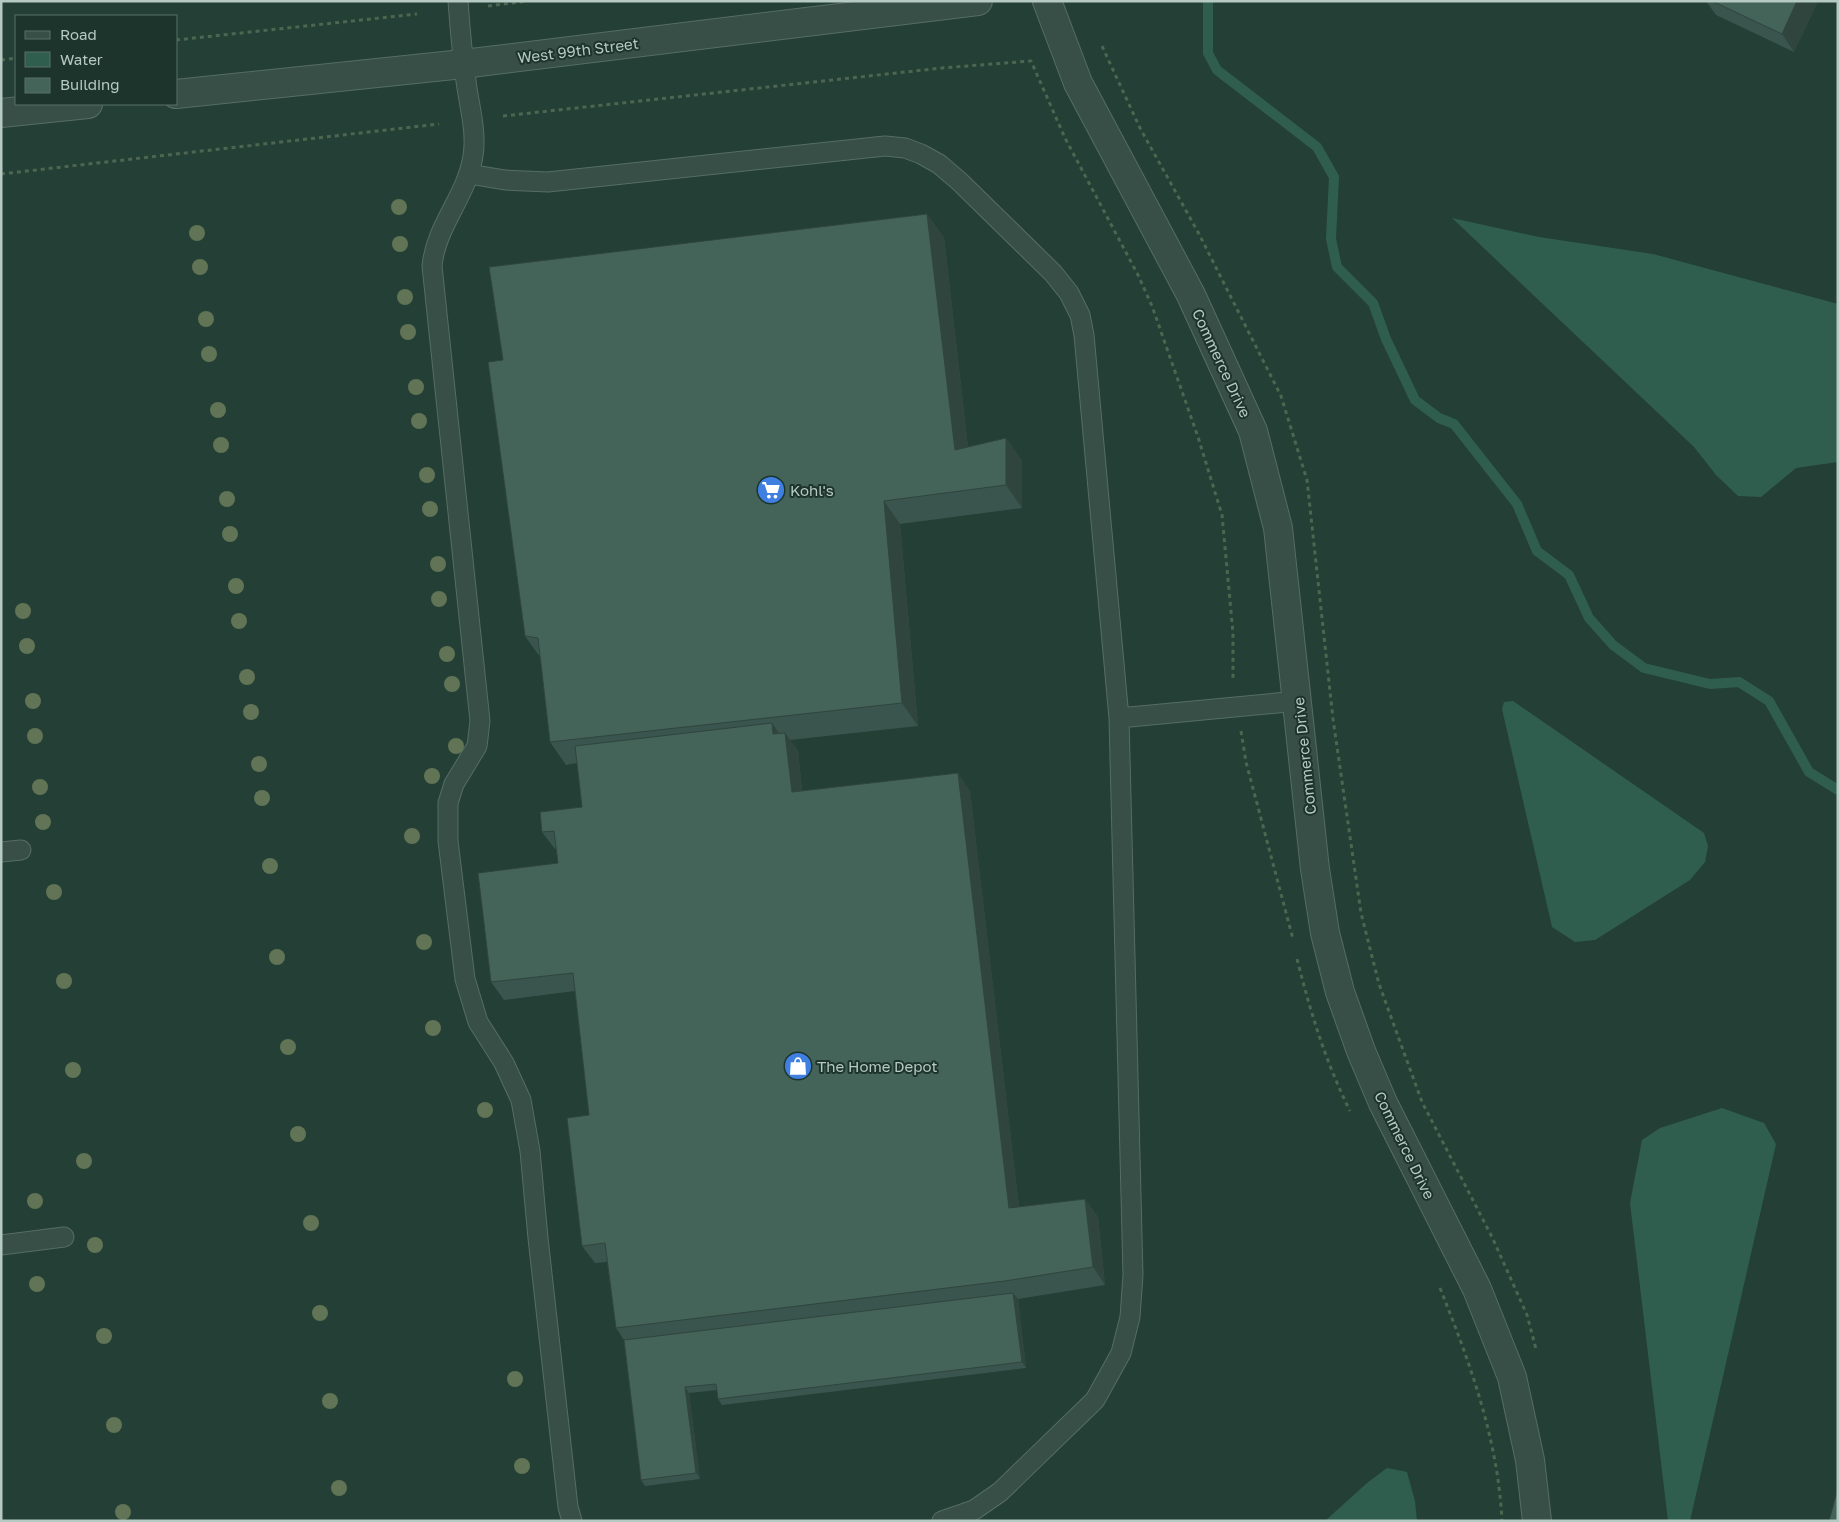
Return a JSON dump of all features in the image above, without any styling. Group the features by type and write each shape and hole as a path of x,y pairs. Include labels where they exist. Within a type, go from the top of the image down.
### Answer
{"street":[{"name":"West 99th Street","path":"178,94 463,64 978,1"},
{"name":"Commerce Drive","path":"1047,1 1078,83 1191,295 1253,431 1278,528 1318,888 1325,933 1340,992 1361,1051 1383,1103 1477,1290 1512,1377 1530,1460 1537,1521"},
{"path":"1,113 78,105"}],"lane":[{"path":"458,1 463,64 474,140 469,174 438,235 432,266 480,721 477,746 454,784 448,802 448,841 465,979 470,999 478,1022 504,1063 522,1100 530,1151 546,1316 568,1507 572,1521"},
{"path":"469,174 505,180 548,182 885,146 905,148 939,164 1053,273 1069,293 1080,315 1085,344 1119,718 1133,1276 1130,1317 1121,1353 1095,1400 1000,1492 974,1510 942,1521"},
{"path":"1119,718 1298,701"},
{"path":"1,852 21,850"},
{"path":"1,1245 64,1237"}],"path":[{"path":"488,6 528,1"},
{"path":"178,40 417,14"},
{"path":"1102,46 1140,128 1231,295 1281,396 1307,480 1333,719 1361,913 1379,984 1422,1102 1493,1239 1528,1315 1537,1353"},
{"path":"1,60 15,58"},
{"path":"504,116 942,68 1031,62"},
{"path":"1,174 439,124"}],"water":[{"path":"1452,218 1539,237 1653,254 1838,304 1838,462 1796,468 1761,497 1738,496 1716,475 1694,447"},
{"path":"1513,701 1704,833 1708,846 1705,862 1690,880 1595,940 1575,942 1552,927 1502,709 1504,702"},
{"path":"1722,1108 1764,1123 1776,1144 1690,1521 1668,1521 1630,1203 1642,1140 1660,1128"},
{"path":"1387,1468 1407,1472 1415,1501 1417,1521 1325,1521 1367,1483"}],"building":[{"path":"1712,1 1797,1 1782,34"},
{"name":"Kohl's","path":"927,214 955,450 1006,438 1006,485 884,501 902,703 550,742 538,638 525,636 488,362 503,360 489,267"},
{"name":"The Home Depot","path":"772,723 773,734 785,733 792,792 958,773 1009,1208 1085,1199 1093,1267 1005,1281 616,1328 605,1243 582,1246 567,1118 589,1115 573,973 491,982 478,873 558,863 554,831 542,832 540,812 582,807 575,746"},
{"path":"1013,1293 1022,1362 718,1399 716,1384 685,1387 696,1473 641,1480 624,1340"},
{"path":"1838,1488 1838,1521 1829,1521"}],"waterway":[{"path":"1208,1 1208,53 1217,70 1317,147 1334,177 1331,239 1337,267 1373,303 1386,339 1415,400 1439,418 1454,424 1517,504 1537,551 1569,575 1589,618 1613,645 1644,668 1710,684 1739,682 1769,701 1809,772 1838,790"}],"place":[{"name":"Kohl's","path":"771,490"},
{"name":"The Home Depot","path":"798,1066"}]}
